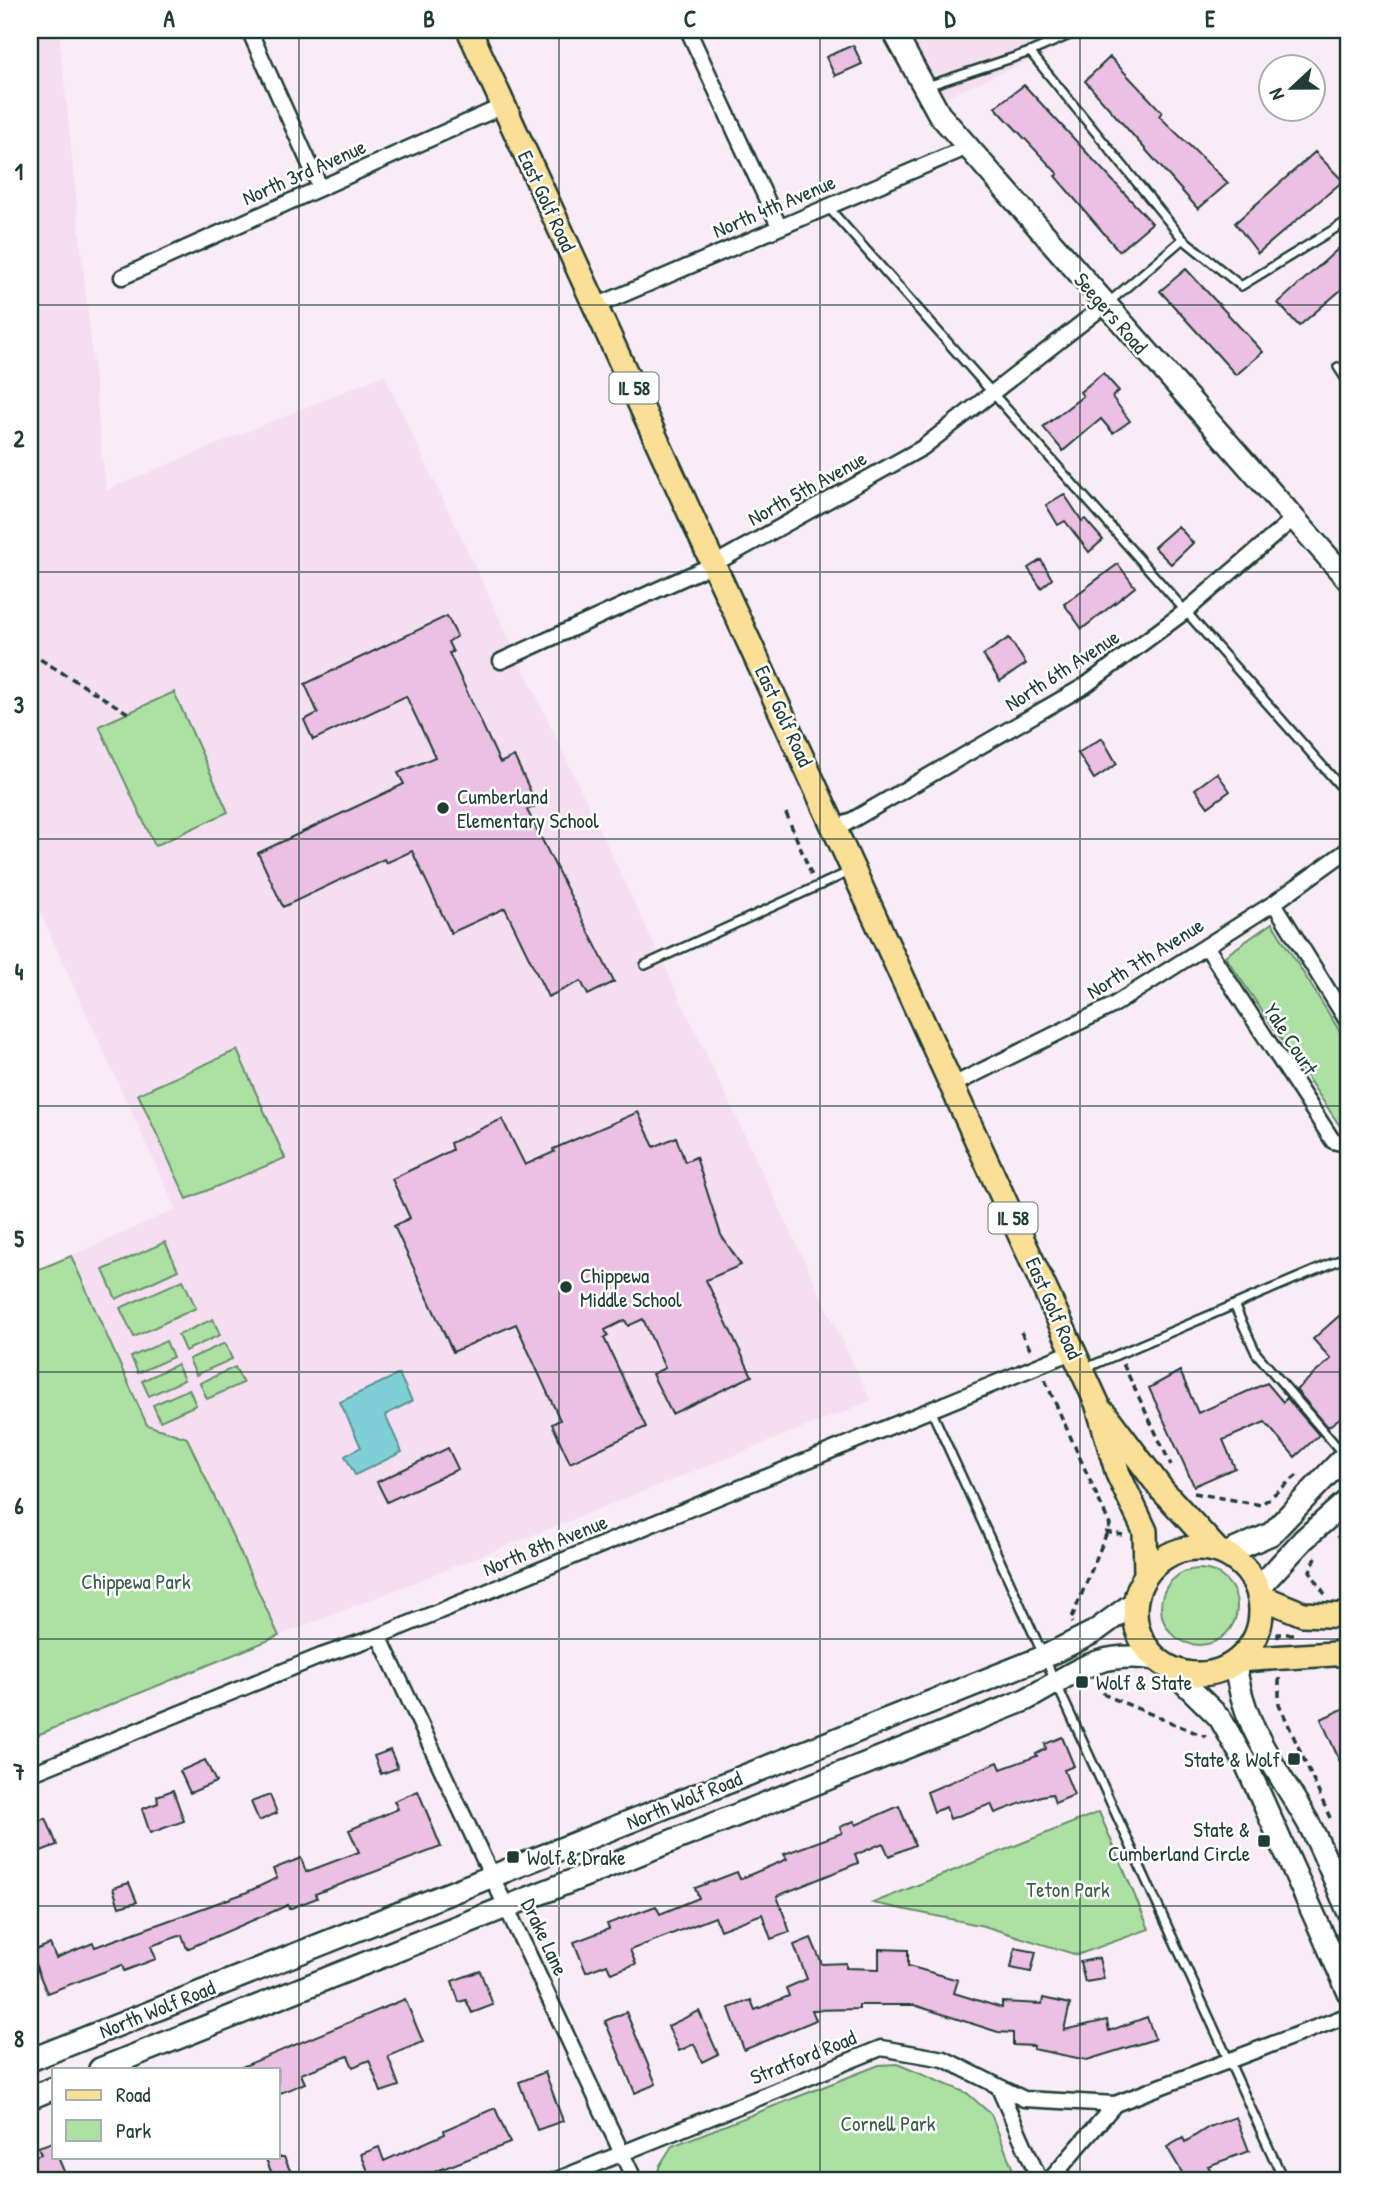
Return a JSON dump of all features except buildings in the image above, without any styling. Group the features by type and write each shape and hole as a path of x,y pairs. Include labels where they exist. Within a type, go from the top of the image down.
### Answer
{"main road":[{"name":"East Golf Road","path":"469,30 1097,1403 1118,1474 1145,1531 1146,1574"},
{"name":"Seegers Road","path":"893,30 939,114 1349,581"},
{"name":"East Golf Road","path":"1097,1403 1162,1490 1221,1552"},
{"path":"1146,1574 1160,1560 1177,1551 1197,1548 1221,1552 1271,1534 1347,1454"},
{"path":"1349,1499 1303,1540 1258,1593 1260,1620 1257,1631 1253,1642 1236,1661 1238,1689 1252,1730 1307,1821 1349,1913"},
{"name":"IL 58","path":"1221,1552 1250,1575 1258,1593"},
{"name":"IL 58","path":"1135,1602 1146,1574"},
{"path":"1258,1593 1303,1614 1349,1616"},
{"path":"1135,1602 1136,1623 1143,1642 1220,1718 1246,1764 1349,1993"},
{"name":"North Wolf Road","path":"30,2060 1046,1656 1094,1632 1135,1602"},
{"path":"1161,1662 1189,1674 1213,1672 1236,1661 1349,1653"},
{"name":"North Wolf Road","path":"102,2068 507,1904 1025,1700 1090,1662 1127,1655 1161,1662"},
{"path":"30,2098 52,2089"}],"street":[{"path":"248,30 320,187"},
{"path":"688,30 779,226"},
{"name":"North 3rd Avenue","path":"122,277 503,106"},
{"name":"North 4th Avenue","path":"596,306 968,147"},
{"name":"North 5th Avenue","path":"500,661 714,564 922,448 1105,305"},
{"name":"North 6th Avenue","path":"835,830 1086,685 1186,610 1293,519"},
{"name":"North 7th Avenue","path":"953,1085 1112,1006 1274,903 1349,849"},
{"path":"1274,903 1349,1024"},
{"name":"Yale Court","path":"1206,946 1333,1141 1349,1145"},
{"name":"North 8th Avenue","path":"30,1774 321,1656 379,1636 931,1410 1078,1361"},
{"name":"Drake Lane","path":"379,1636 635,2181"},
{"name":"Stratford Road","path":"554,2181 881,2048 944,2059 1024,2099 1115,2104 1229,2063 1349,2015"},
{"path":"998,2086 1040,2181"},
{"path":"1049,2181 1115,2104"}],"lane":[{"path":"923,88 1031,52 1082,30"},
{"path":"1031,52 1183,239 1241,286 1349,220"},
{"path":"827,206 1349,796"},
{"path":"1105,305 1183,239"},
{"path":"1338,367 1349,384"},
{"path":"645,965 853,869"},
{"path":"1078,1361 1118,1354 1349,1256"},
{"path":"1234,1305 1256,1353 1347,1454"},
{"path":"931,1410 1046,1656 1284,2181"}],"path":[{"path":"30,653 128,713"},
{"path":"786,813 814,880"},
{"path":"1021,1332 1030,1349"},
{"path":"1118,1354 1176,1476"},
{"path":"1048,1384 1110,1525 1071,1620 1075,1627"},
{"path":"1190,1491 1261,1505 1305,1469"},
{"path":"1328,1546 1349,1529"},
{"path":"1317,1555 1310,1571 1330,1602"},
{"path":"1279,1679 1279,1704 1333,1823"},
{"path":"1098,1684 1105,1695 1203,1733"},
{"path":"1343,2032 1349,2046"}],"shaded area":[{"path":"30,30 59,30 106,490 384,375 871,1401 279,1636 187,1438 147,1425 71,1256 176,1209 30,891"},
{"path":"906,30 1098,30 946,97 923,68"}],"green space":[{"path":"174,692 228,812 155,846 99,726"},
{"path":"1272,923 1349,1046 1349,1131 1340,1126 1225,956"},
{"path":"237,1050 285,1158 187,1199 138,1094"},
{"path":"165,1242 178,1270 116,1299 103,1270"},
{"name":"Chippewa Park","path":"71,1256 147,1425 187,1438 279,1636 30,1738 30,1273"},
{"path":"183,1280 196,1308 134,1337 120,1308"},
{"path":"213,1319 220,1335 185,1351 178,1335"},
{"path":"166,1341 173,1357 138,1373 131,1357"},
{"path":"225,1343 232,1359 196,1375 189,1359"},
{"path":"177,1364 184,1380 149,1396 142,1381"},
{"path":"235,1367 243,1383 207,1399 200,1383"},
{"path":"189,1389 196,1405 160,1421 153,1405"},
{"path":"1192,1569 1206,1569 1220,1575 1231,1586 1235,1592 1235,1622 1226,1634 1214,1643 1192,1645 1178,1639 1167,1628 1161,1614 1161,1600 1167,1586 1178,1575"},
{"name":"Teton Park","path":"1099,1812 1149,1929 1077,1955 984,1926 873,1903"},
{"name":"Cornell Park","path":"897,2064 967,2093 991,2114 1013,2170 1012,2181 655,2181 660,2165 672,2146 879,2065"}],"water":[{"path":"399,1374 412,1401 385,1415 402,1452 355,1475 345,1456 361,1447 340,1402"}],"place":[{"name":"Cumberland Elementary School","path":"443,808"},
{"name":"Chippewa Middle School","path":"566,1287"},
{"name":"Wolf & State","path":"1082,1682"},
{"name":"State & Wolf","path":"1294,1759"},
{"name":"State & Cumberland Circle","path":"1264,1841"},
{"name":"Wolf & Drake","path":"513,1857"}]}
